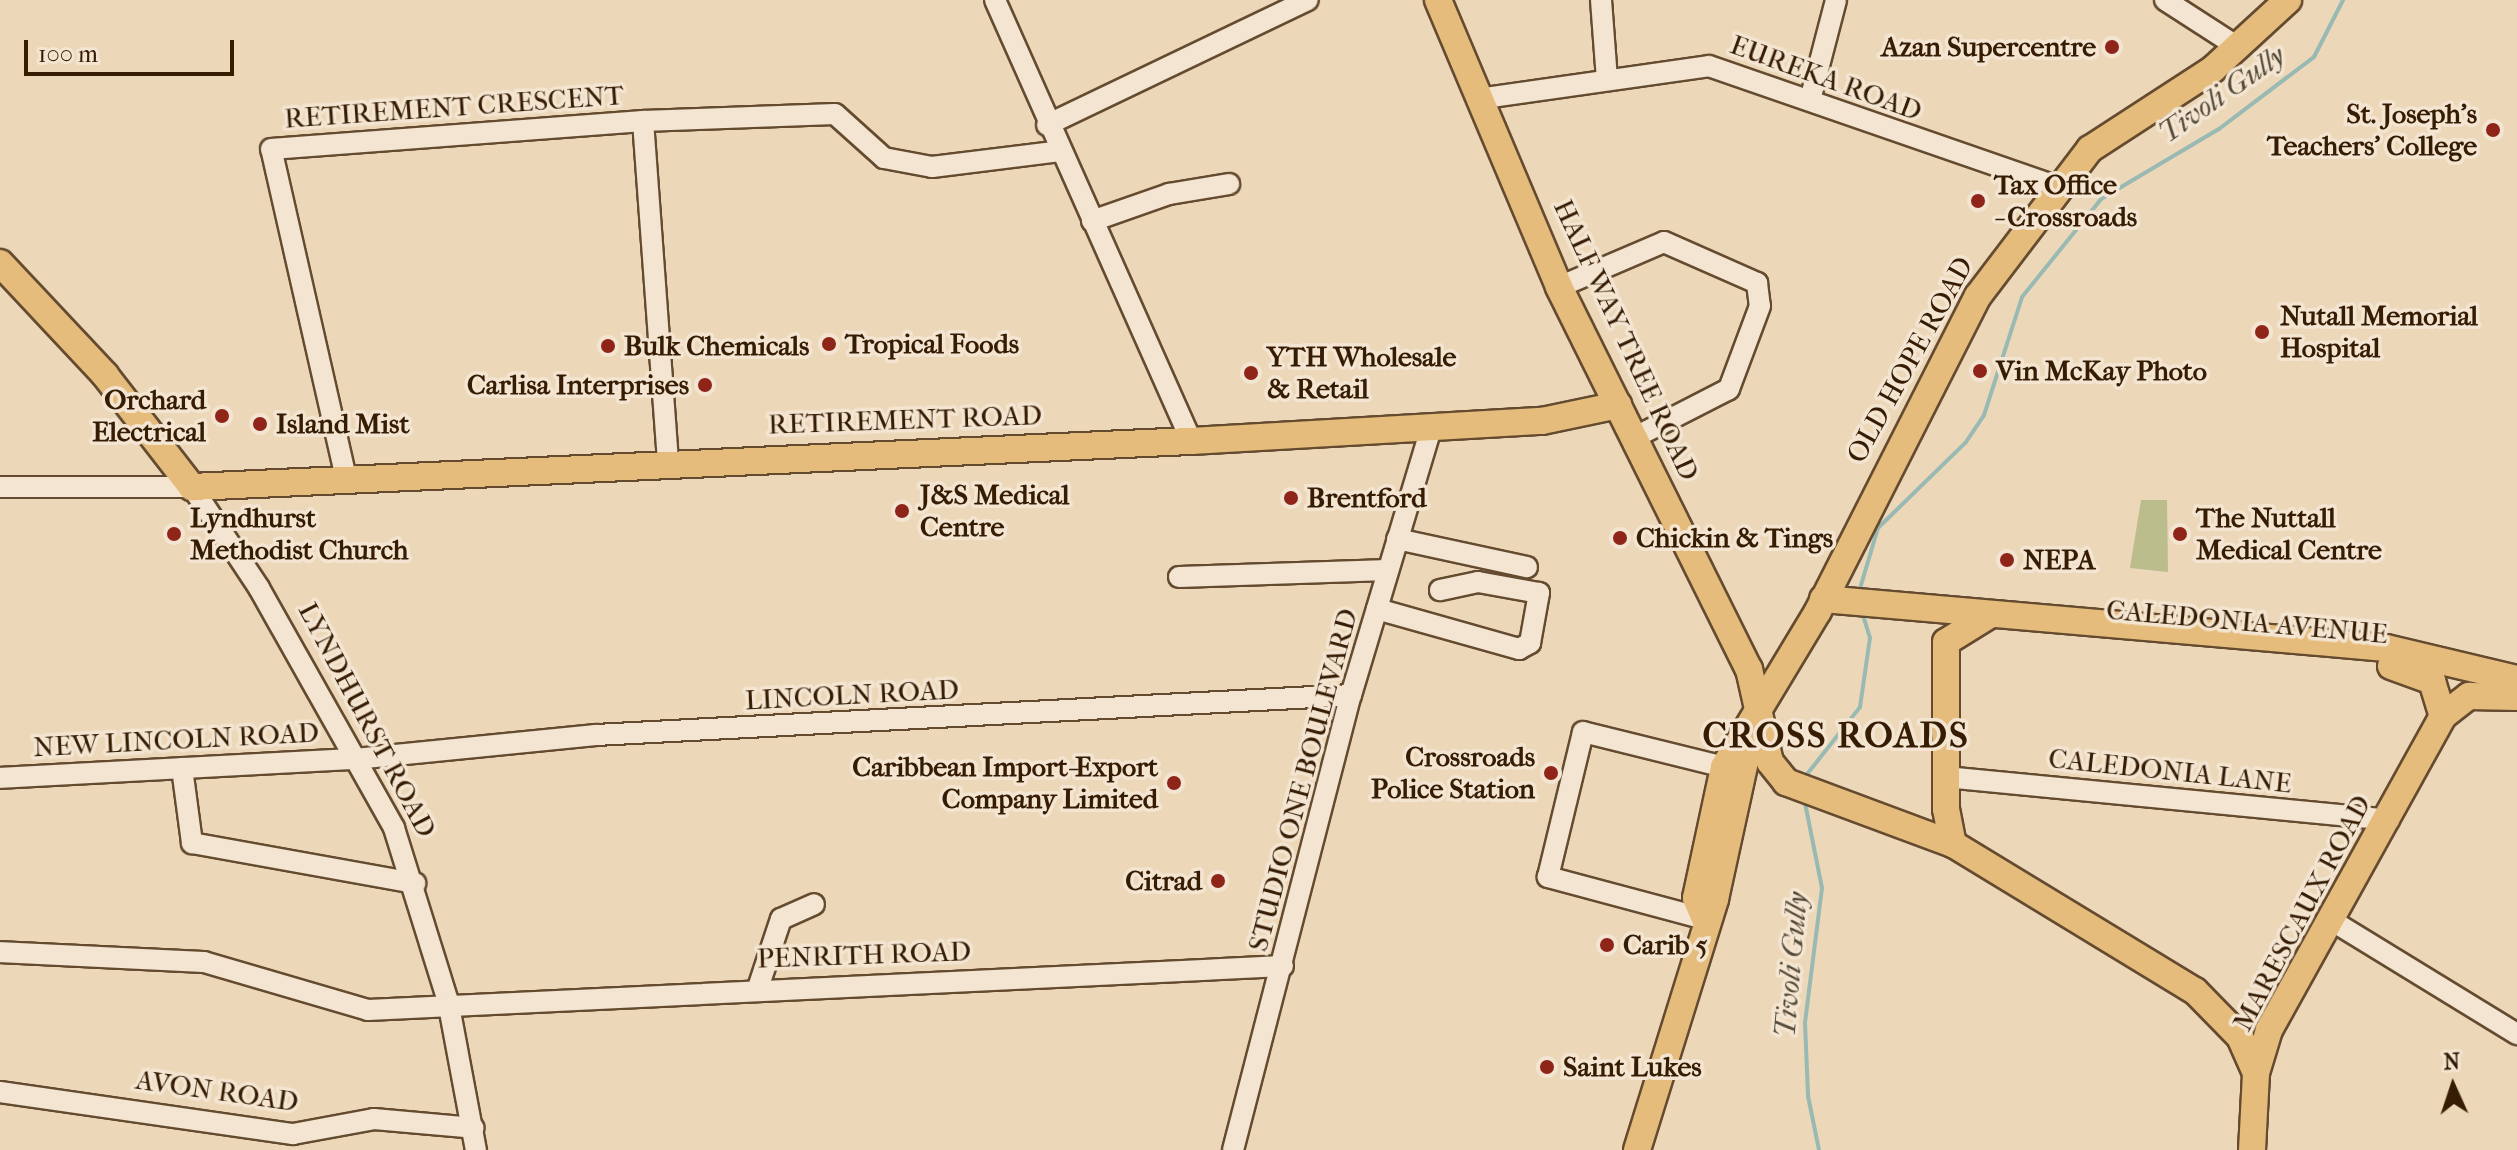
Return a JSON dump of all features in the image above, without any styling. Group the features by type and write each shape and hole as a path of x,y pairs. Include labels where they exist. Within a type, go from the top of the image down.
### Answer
{"main road":[{"name":"HALF WAY TREE ROAD","path":"1438,0 1559,287 1749,669 1765,751 1798,787"},
{"name":"OLD HOPE ROAD","path":"1705,919 1696,898 1724,767 1755,707 1821,605 1978,296 2056,186 2090,149 2238,47 2288,0"},
{"name":"LYNDHURST ROAD","path":"0,263 105,375 192,487"},
{"name":"RETIREMENT ROAD","path":"192,487 668,460 1191,441 1542,421 1618,405"},
{"path":"1821,605 1926,626 1946,642"},
{"name":"CALEDONIA AVENUE","path":"1861,613 1989,616 2386,648 2517,679"},
{"path":"1946,642 1989,616"},
{"name":"CALEDONIA AVENUE","path":"1989,616 2038,639 2406,668 2432,681 2443,716"},
{"path":"1946,642 1945,777 1953,844"},
{"path":"2443,716 2469,696 2517,697"},
{"path":"1637,1150 1740,801 1755,707"},
{"name":"MARESCAUX ROAD","path":"2252,1150 2256,1073 2284,1001 2334,922 2443,716"},
{"path":"1740,801 1798,787 1953,844 2218,1009 2254,1020 2284,1001"},
{"path":"2218,1009 2256,1073"}],"street":[{"path":"995,0 1047,125 1191,441"},
{"path":"1047,125 1308,0"},
{"path":"1601,0 1607,80"},
{"path":"1810,100 1836,0"},
{"path":"2165,0 2238,47"},
{"name":"EUREKA ROAD","path":"1478,99 1709,66 2056,186"},
{"name":"RETIREMENT CRESCENT","path":"346,478 271,149 643,121 835,114 884,158 932,167 1060,151"},
{"name":"RETIREMENT CRESCENT","path":"643,121 668,460"},
{"path":"1092,221 1169,194 1229,184"},
{"path":"1559,287 1664,242 1757,283 1760,306 1729,389 1635,437"},
{"name":"STUDIO ONE BOULEVARD","path":"1233,1150 1351,695 1432,425"},
{"path":"0,487 192,487"},
{"name":"LYNDHURST ROAD","path":"192,487 355,759 415,883 448,1001 476,1150"},
{"path":"1397,539 1527,567"},
{"path":"1179,577 1388,570"},
{"path":"1377,609 1519,649 1530,643 1539,593 1478,582 1440,590"},
{"name":"LINCOLN ROAD","path":"355,759 596,735 1351,695"},
{"path":"1705,919 1548,877 1583,732 1724,767"},
{"name":"NEW LINCOLN ROAD","path":"0,778 355,759"},
{"path":"182,768 192,843 415,883"},
{"name":"CALEDONIA LANE","path":"1945,777 2389,820"},
{"path":"758,988 781,919 814,904"},
{"path":"2334,922 2517,1034"},
{"name":"PENRITH ROAD","path":"0,952 204,962 368,1010 448,1001 1283,966"},
{"name":"AVON ROAD","path":"0,1092 293,1134 374,1119 474,1128"}],"green space":[{"path":"2141,500 2167,500 2168,572 2130,568"}],"waterway":[{"name":"Tivoli Gully","path":"1859,592 1878,528 1966,442 1984,415 2022,297 2101,199 2219,129 2314,57 2343,0"},
{"name":"Tivoli Gully","path":"1804,778 1860,707 1870,638 1862,612"},
{"name":"Tivoli Gully","path":"1804,798 1822,888 1805,1023 1808,1096 1819,1150"}],"place":[{"name":"Azan Supercentre","path":"2112,47"},
{"name":"St. Joseph's Teachers' College","path":"2493,130"},
{"name":"Tax Office - Crossroads","path":"1978,201"},
{"name":"Nutall Memorial Hospital","path":"2262,332"},
{"name":"Tropical Foods","path":"829,344"},
{"name":"Bulk Chemicals","path":"608,346"},
{"name":"Vin McKay Photo","path":"1980,371"},
{"name":"YTH Wholesale & Retail","path":"1251,373"},
{"name":"Carlisa Interprises","path":"705,385"},
{"name":"Orchard Electrical","path":"222,416"},
{"name":"Island Mist","path":"260,424"},
{"name":"Brentford","path":"1291,498"},
{"name":"J&S Medical Centre","path":"902,511"},
{"name":"Lyndhurst Methodist Church","path":"174,534"},
{"name":"The Nuttall Medical Centre","path":"2180,534"},
{"name":"Chickin & Tings","path":"1620,538"},
{"name":"NEPA","path":"2007,560"},
{"name":"Crossroads Police Station","path":"1551,773"},
{"name":"Caribbean Import-Export Company Limited","path":"1174,783"},
{"name":"Citrad","path":"1218,881"},
{"name":"Carib 5","path":"1607,945"},
{"name":"Saint Lukes","path":"1547,1067"}],"district":[{"name":"CROSS ROADS","path":"1836,736"}]}
